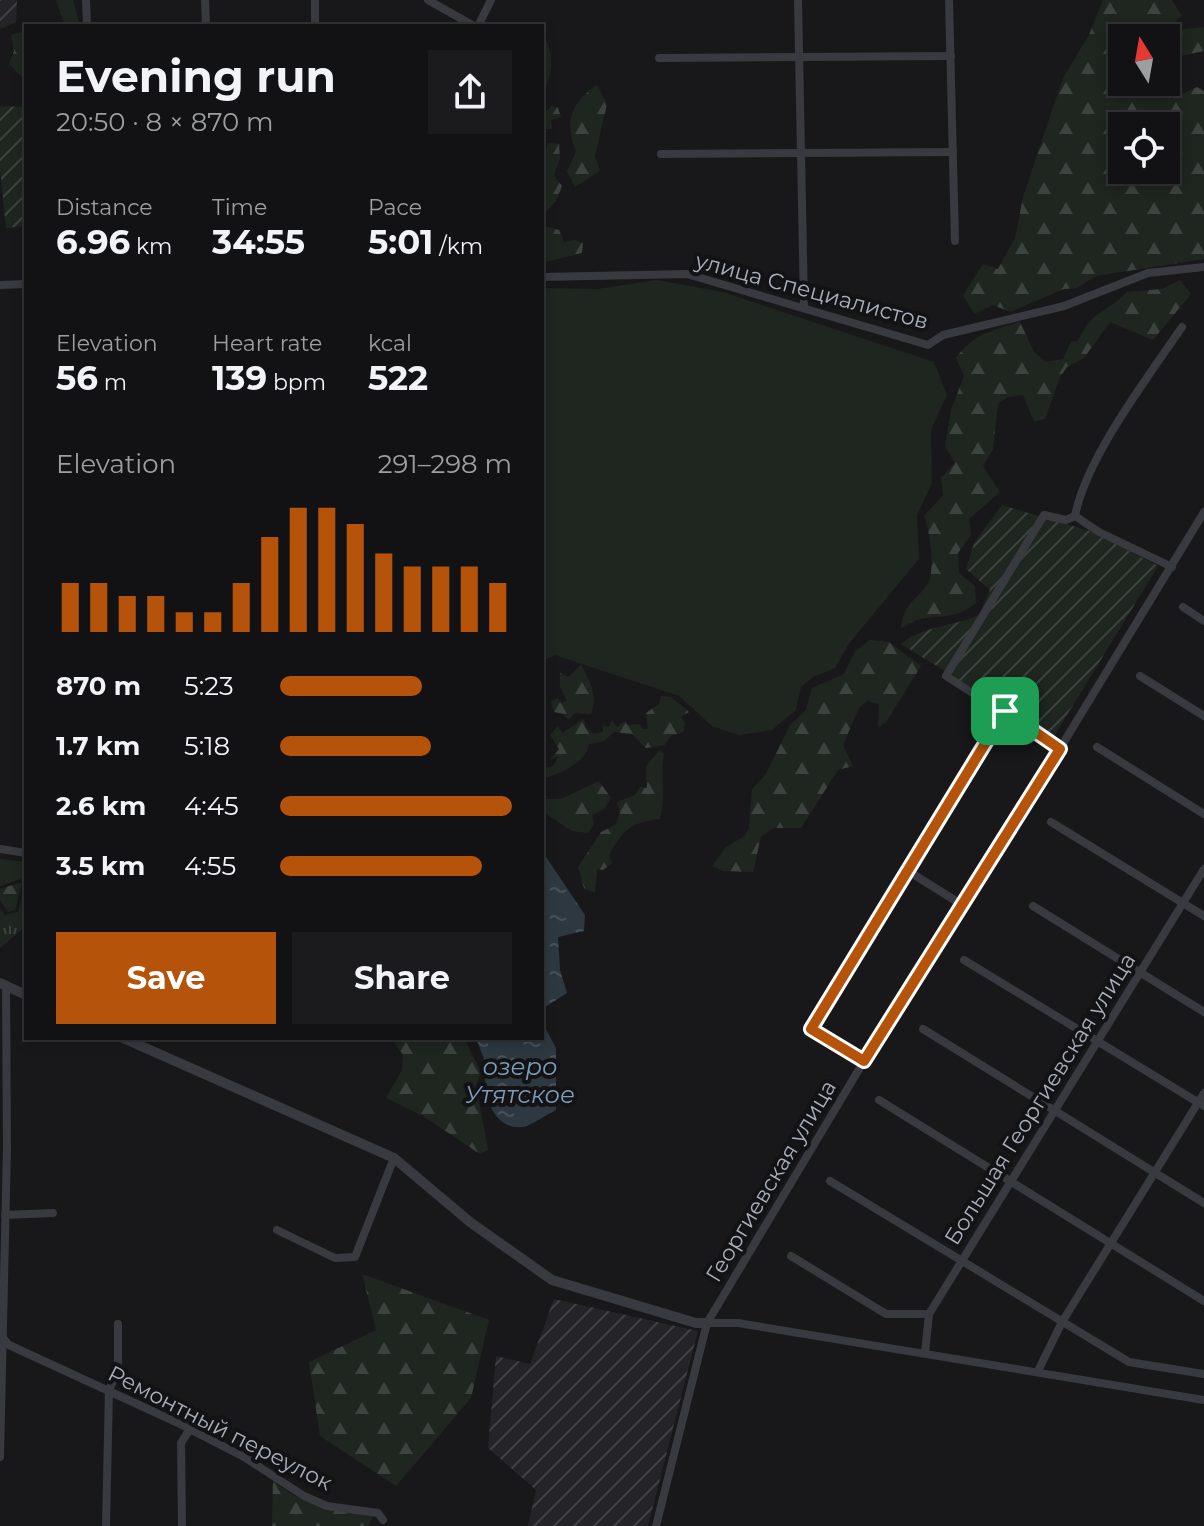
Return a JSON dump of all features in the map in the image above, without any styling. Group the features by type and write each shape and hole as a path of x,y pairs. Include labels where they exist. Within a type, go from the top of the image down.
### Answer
{"street":[{"path":"86,0 87,24"},
{"path":"205,0 206,24"},
{"path":"315,0 315,24"},
{"path":"428,0 472,24"},
{"path":"477,24 491,0"},
{"path":"798,0 804,307"},
{"path":"949,0 955,241"},
{"path":"659,58 951,56"},
{"path":"661,154 953,152"},
{"name":"улица Специалистов","path":"544,277 687,274 928,345 943,335 1064,306 1148,273 1204,267"},
{"path":"0,285 24,284"},
{"path":"1075,516 1078,500 1096,464 1182,327"},
{"name":"Георгиевская улица","path":"656,1526 707,1323 864,1061 964,906 1204,512"},
{"path":"1060,749 946,676 1044,515 1066,520 1075,516"},
{"path":"1075,516 1099,532 1172,567"},
{"path":"1183,607 1204,621"},
{"path":"1140,676 1204,716"},
{"path":"864,1061 811,1029 1005,711"},
{"path":"1097,747 1204,814"},
{"path":"1051,822 1204,916"},
{"path":"0,849 24,853"},
{"name":"Большая Георгиевская улица","path":"925,1353 929,1314 1204,869"},
{"path":"908,871 964,906"},
{"path":"1033,906 1204,1012"},
{"path":"964,960 1201,1104"},
{"path":"0,1457 5,1215 3,984 24,994"},
{"path":"923,1029 1204,1203"},
{"path":"128,1040 394,1158 470,1222 552,1280 696,1323 738,1323 1204,1400"},
{"path":"1038,1371 1062,1322 1201,1104 1204,1093"},
{"path":"879,1100 1204,1301"},
{"path":"277,1230 335,1258 355,1257 394,1158"},
{"path":"830,1181 960,1263 1129,1362 1204,1374"},
{"path":"5,1215 53,1213"},
{"path":"791,1256 886,1314 929,1314"},
{"path":"106,1526 109,1390 118,1370 118,1324"},
{"name":"Ремонтный переулок","path":"1,1336 9,1345 109,1390 244,1457 304,1496 327,1506 378,1513 383,1520"},
{"path":"182,1526 181,1443 190,1429"}],"shaded area":[{"path":"0,0 17,0 16,22 0,29"},
{"path":"554,1299 698,1331 648,1526 528,1526 536,1490 488,1448 496,1356 530,1364"}],"green space":[{"path":"56,0 73,0 79,24 64,24"},
{"path":"1103,0 1172,0 1182,16 1176,24 1108,24 1108,96 1180,96 1180,92 1197,87 1204,91 1204,259 1096,276 1077,288 1064,289 1010,312 993,305 974,314 963,295 983,264 998,269 1015,238 1023,197 1063,78 1089,35"},
{"path":"1204,27 1204,51 1180,56 1180,30"},
{"path":"24,32 24,79 9,64 14,51 11,35"},
{"path":"544,38 551,56 544,90"},
{"path":"597,85 607,104 595,156 600,171 575,187 567,171 576,152 570,122 580,100"},
{"path":"0,106 24,107 24,226 6,228 0,169"},
{"path":"551,106 558,108 561,117 551,120 552,129 544,129 544,114"},
{"path":"548,143 559,144 560,159 554,175 562,186 556,201 544,214 544,159"},
{"path":"544,226 559,230 564,242 575,240 583,243 582,253 544,262"},
{"path":"656,280 723,292 934,362 947,395 931,430 932,483 917,515 919,559 848,645 835,668 813,677 801,687 796,710 772,730 739,735 712,726 679,696 555,655 544,660 544,288 597,289"},
{"path":"1180,280 1191,294 1153,340 1110,322 1084,358 1067,367 1060,377 1045,419 1034,421 1023,395 1008,397 998,404 993,449 983,466 1000,492 969,519 971,535 958,553 959,573 975,586 976,603 958,613 923,618 901,628 907,608 930,579 931,551 924,516 943,495 941,478 955,463 945,446 951,410 964,376 956,358 977,338 1020,322 1034,352 1046,362 1063,359 1071,342 1078,341 1089,323 1127,292 1162,289"},
{"path":"1002,505 1093,532 1158,566 1053,738 901,644 919,633 979,615 990,590 966,569 974,543"},
{"path":"869,640 889,642 921,666 886,722 878,728 879,704 867,701 859,708 843,745 853,766 838,770 801,828 774,828 761,836 753,872 723,871 712,866 726,847 745,836 749,828 752,789 766,774 790,725 806,710 812,688 844,674 855,652"},
{"path":"581,664 592,689 593,708 591,714 575,713 568,720 564,714 554,712 551,702 557,698 562,703 567,700 560,687 560,673 569,677"},
{"path":"661,696 671,697 689,712 681,717 685,723 683,732 670,736 665,745 646,748 632,734 614,732 604,741 589,744 583,757 571,767 544,778 544,768 553,766 559,756 550,760 559,749 550,735 558,726 562,733 584,719 586,728 594,734 603,732 603,725 609,727 612,720 617,727 625,721 627,725 640,724 642,729 648,729 646,713 659,704"},
{"path":"659,751 664,753 660,819 642,822 628,829 609,856 612,863 603,870 597,869 595,893 584,888 578,867 601,832 615,825 620,813 617,802 635,795 640,787 647,788 646,766"},
{"path":"599,781 611,798 604,809 592,815 594,824 588,833 572,831 544,814 544,799 561,799"},
{"path":"0,859 24,862 24,884 20,879 0,886"},
{"path":"22,884 15,910 8,912 0,900 0,889"},
{"path":"24,889 24,928 0,948 0,909 5,915 18,912"},
{"path":"392,1040 465,1040 481,1072 476,1086 488,1150 480,1154 423,1116 386,1098 402,1070 403,1055"},
{"path":"362,1274 489,1320 471,1398 396,1486 320,1436 309,1362 376,1330"},
{"path":"273,1480 296,1496 320,1506 375,1513 368,1526 272,1526"}],"water":[{"name":"озеро Утятское","path":"544,854 585,915 584,931 558,937 560,970 567,993 544,1008"},
{"name":"озеро Утятское","path":"544,1026 556,1048 556,1110 523,1127 503,1122 496,1116 487,1097 487,1067 477,1040 544,1040"}],"route":[{"path":"1005,711 1060,749 864,1061 811,1029 1005,711"}]}
